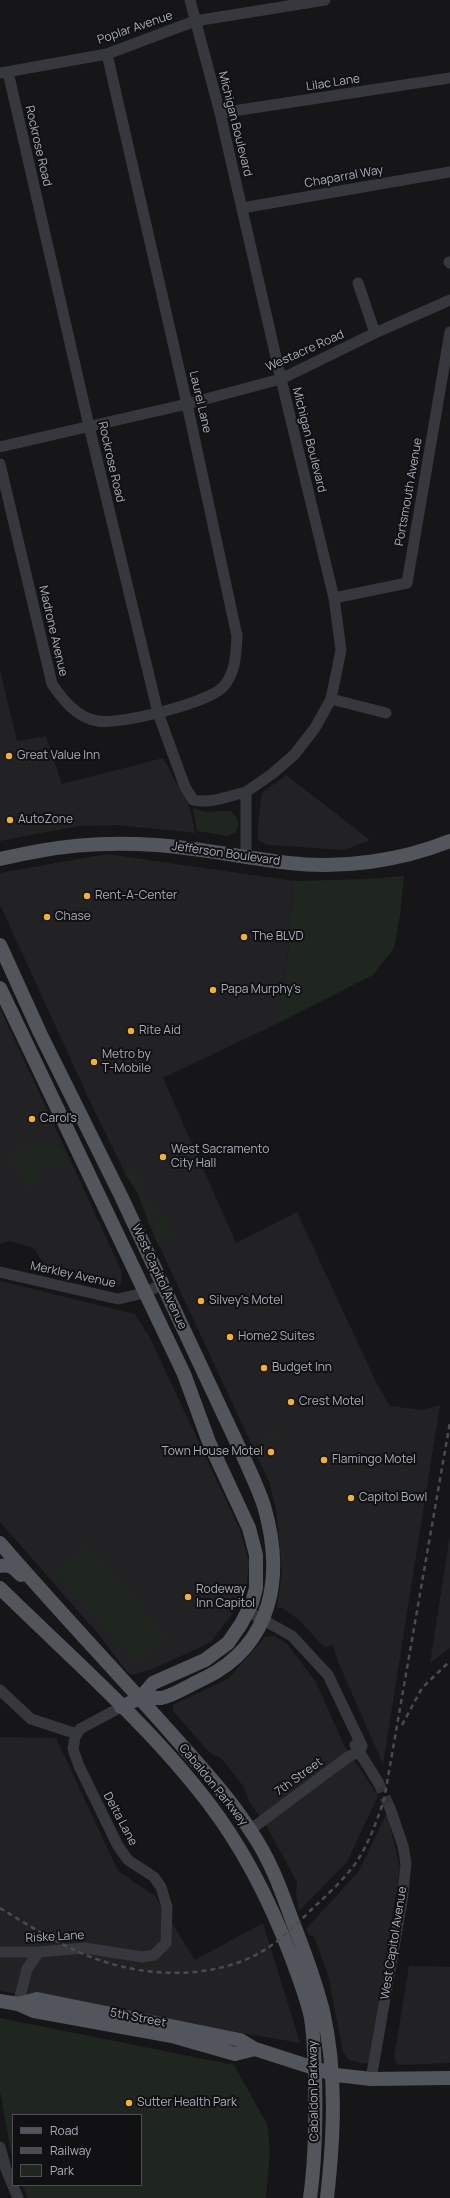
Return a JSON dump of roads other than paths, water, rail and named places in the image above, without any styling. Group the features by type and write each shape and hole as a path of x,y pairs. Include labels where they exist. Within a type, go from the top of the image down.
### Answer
{"main road":[{"name":"Jefferson Boulevard","path":"0,860 72,845 97,843 163,845 289,863 349,865 398,857 450,841"},
{"name":"West Capitol Avenue","path":"0,945 47,1047 121,1196 161,1285 244,1458 264,1506 271,1541 274,1568 272,1591 264,1620 246,1646 225,1666 162,1698 140,1698"},
{"name":"West Capitol Avenue","path":"0,988 144,1293 184,1374 209,1442 249,1528 256,1556 257,1573 255,1594 249,1612 234,1635 218,1652 205,1660 153,1683 140,1698"},
{"path":"16,1021 40,1047 47,1047"},
{"path":"60,1114 72,1121 78,1129 87,1127"},
{"name":"Cabaldon Parkway","path":"0,1543 205,1771 250,1830 268,1859 283,1891 311,1969 323,2012 332,2074 333,2149 327,2198"},
{"path":"0,1566 8,1565 12,1567 40,1597 56,1605"},
{"name":"Cabaldon Parkway","path":"0,1588 168,1755 207,1801 228,1831 262,1888 280,1928 306,1999 314,2038 316,2131 310,2198"},
{"path":"121,1707 140,1698"},
{"name":"5th Street","path":"0,2001 18,2004 34,2011 193,2041 235,2054 254,2049 332,2074 371,2079 450,2078"}],"street":[{"name":"Michigan Boulevard","path":"190,0 220,113 281,379 334,598 341,650 331,699 315,728 294,755 272,774 246,792"},
{"name":"Poplar Avenue","path":"4,72 107,54 195,21 325,0"},
{"name":"Laurel Lane","path":"107,54 187,404 237,636 235,666 223,688 201,700 158,713"},
{"name":"Rockrose Road","path":"4,72 158,713 185,787 193,800 201,802 209,801 246,792"},
{"name":"Lilac Lane","path":"220,113 450,78"},
{"name":"Chaparral Way","path":"242,208 450,172"},
{"path":"358,283 375,333"},
{"name":"Westacre Road","path":"0,447 187,404 281,379 375,333 450,300"},
{"name":"Portsmouth Avenue","path":"334,598 407,584 450,332"},
{"name":"Madrone Avenue","path":"0,464 52,684 70,707 98,721 121,721 158,713"},
{"path":"331,699 386,713"},
{"path":"246,792 246,857"},
{"name":"Merkley Avenue","path":"0,1272 118,1299 144,1293 161,1285"},
{"path":"249,1612 274,1624 292,1636 303,1646 321,1669 322,1678 378,1782"},
{"path":"0,1690 17,1707 38,1723 77,1734 80,1729 121,1707"},
{"name":"Delta Lane","path":"77,1734 73,1749 75,1757 118,1846 136,1867 154,1877 163,1893 167,1907 168,1931 166,1943 158,1952"},
{"name":"7th Street","path":"250,1830 361,1749"},
{"name":"West Capitol Avenue","path":"371,2079 402,1901 406,1864 403,1846 390,1808"},
{"name":"Riske Lane","path":"0,1952 39,1952 85,1948 142,1957 154,1955 158,1952"},
{"path":"18,2004 27,1969 39,1952"},
{"path":"0,2147 12,2184"},
{"path":"13,2186 18,2198"}],"tunnel":[{"path":"378,1782 390,1808"}],"railway":[{"path":"0,1908 76,1951 102,1961 143,1971 186,1973 227,1966 247,1959 266,1949 290,1930 343,1879 363,1851 373,1830 384,1800 450,1422"},
{"path":"402,1725 422,1688 450,1661"}],"place":[{"name":"Great Value Inn","path":"9,756"},
{"name":"AutoZone","path":"10,820"},
{"name":"Rent-A-Center","path":"87,896"},
{"name":"Chase","path":"47,917"},
{"name":"The BLVD","path":"244,937"},
{"name":"Papa Murphy's","path":"213,990"},
{"name":"Rite Aid","path":"131,1031"},
{"name":"Metro by T-Mobile","path":"94,1062"},
{"name":"Carol's","path":"32,1119"},
{"name":"West Sacramento City Hall","path":"163,1157"},
{"name":"Silvey's Motel","path":"201,1301"},
{"name":"Home2 Suites","path":"230,1337"},
{"name":"Budget Inn","path":"264,1368"},
{"name":"Crest Motel","path":"291,1402"},
{"name":"Town House Motel","path":"271,1452"},
{"name":"Flamingo Motel","path":"324,1460"},
{"name":"Capitol Bowl","path":"351,1498"},
{"name":"Rodeway Inn Capitol","path":"188,1597"},
{"name":"Sutter Health Park","path":"129,2103"}]}
